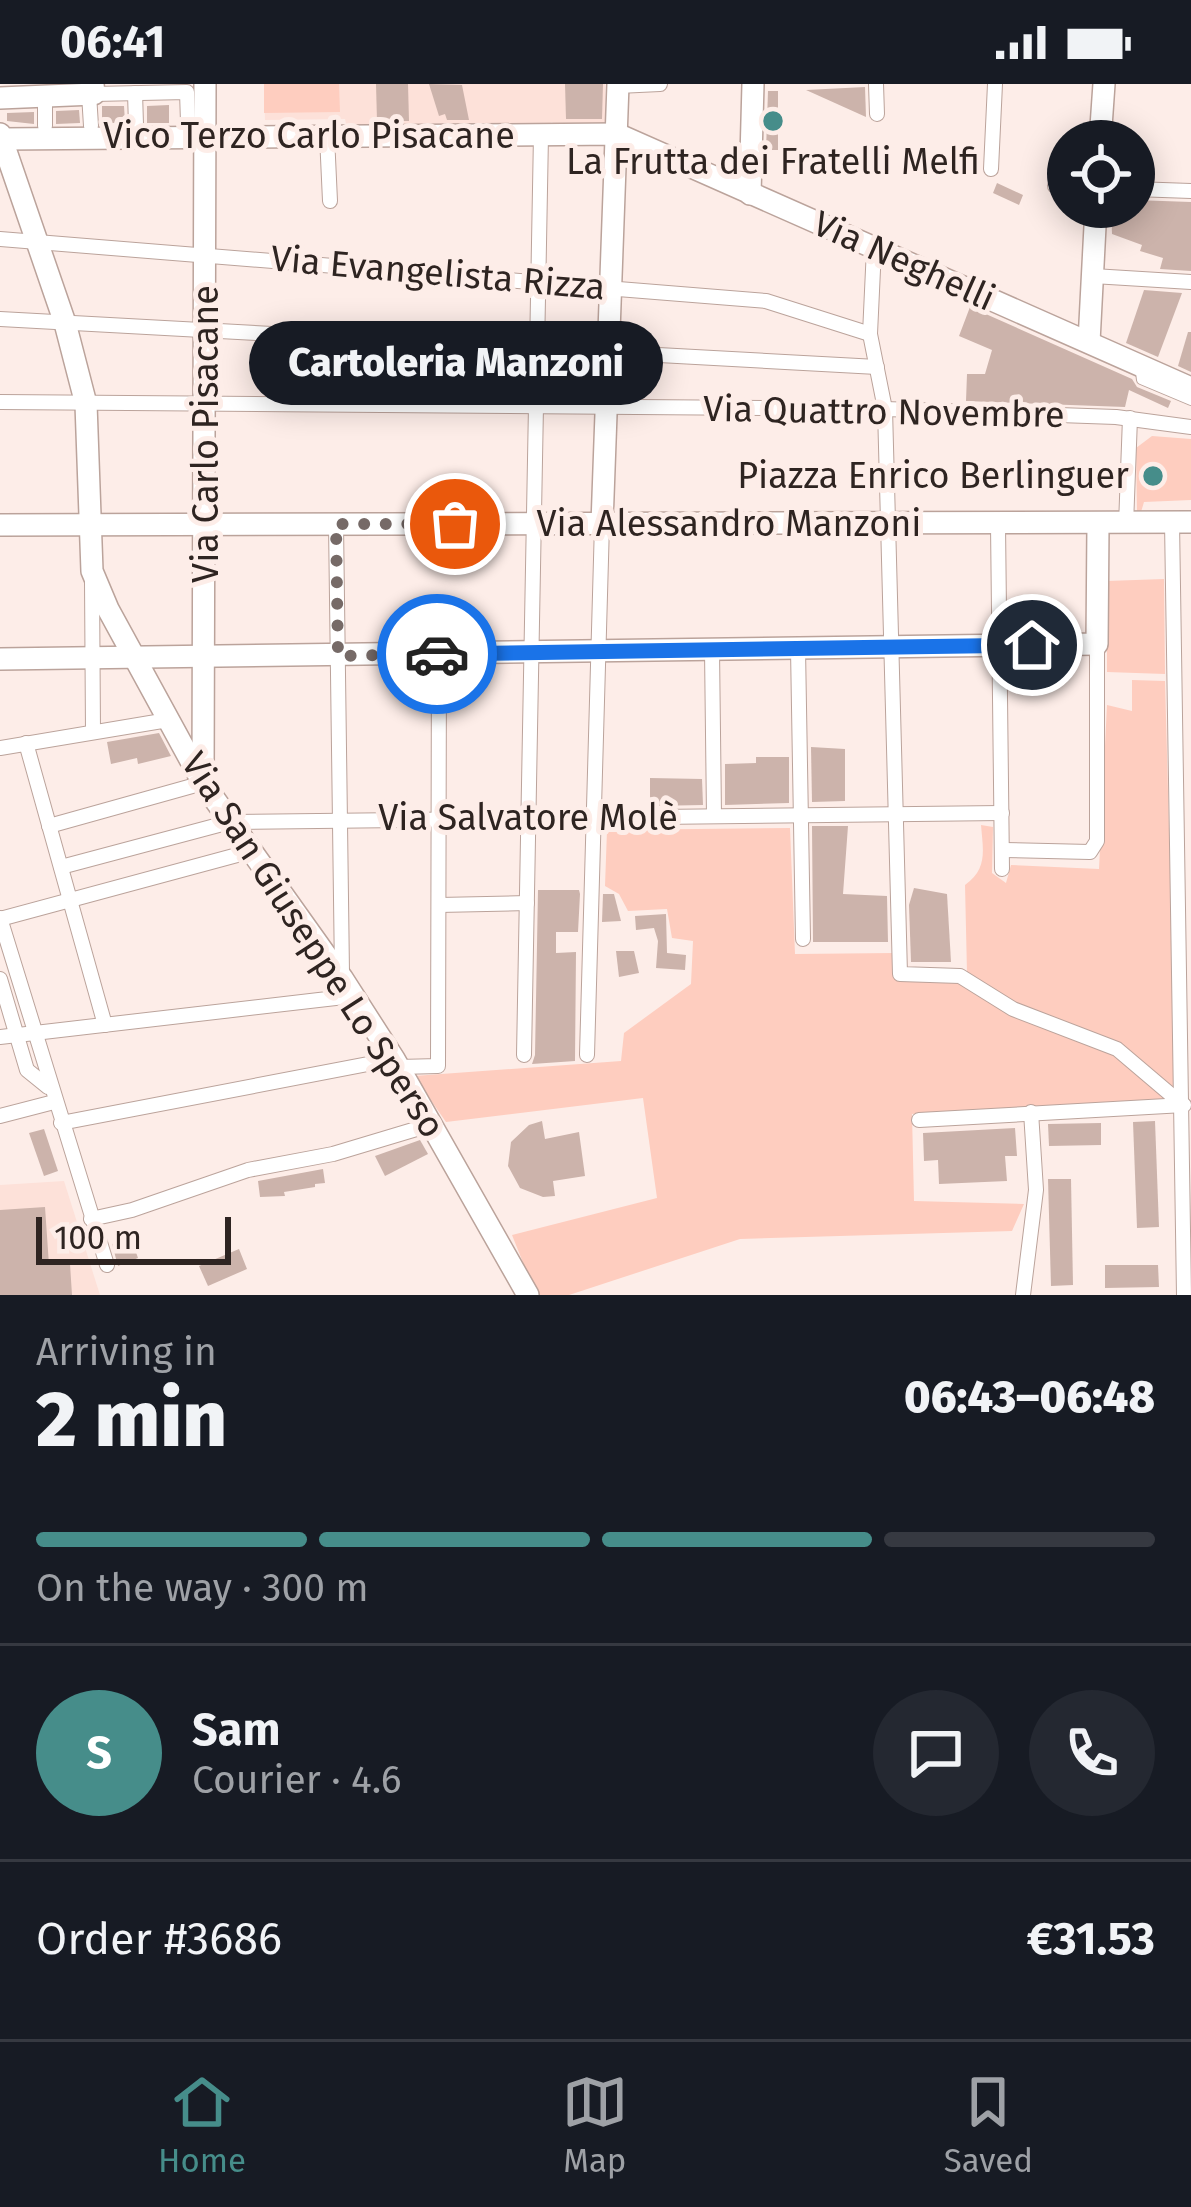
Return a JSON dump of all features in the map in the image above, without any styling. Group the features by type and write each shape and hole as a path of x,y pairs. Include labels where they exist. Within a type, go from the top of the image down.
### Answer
{"street":[{"path":"587,1055 618,85 660,84"},
{"path":"750,194 753,84"},
{"path":"877,84 877,114"},
{"path":"992,169 995,84"},
{"path":"1101,120 1104,84"},
{"path":"0,98 196,88"},
{"name":"Via Carlo Pisacane","path":"196,88 206,254 203,783"},
{"path":"91,126 92,91"},
{"path":"135,93 136,125"},
{"path":"44,96 45,126"},
{"name":"Vico Terzo Carlo Pisacane","path":"1,137 197,130 327,136 617,134"},
{"name":"Via Neghelli","path":"617,134 1191,388"},
{"path":"524,1055 541,135"},
{"path":"327,136 330,201"},
{"path":"1,137 65,322 86,404 93,732"},
{"path":"1155,190 1191,191"},
{"path":"1090,342 1095,228"},
{"name":"Via Evangelista Rizza","path":"0,239 766,301 870,334"},
{"path":"874,248 870,334 885,410 901,974 960,976 1012,1009 1118,1049 1187,1105"},
{"path":"1093,277 1191,282"},
{"path":"0,319 878,367"},
{"name":"Via Quattro Novembre","path":"0,402 885,410 1130,418 1191,427"},
{"path":"1126,525 1130,418"},
{"path":"1181,522 1188,1275 1184,1295"},
{"name":"Via Alessandro Manzoni","path":"0,525 1181,522"},
{"path":"0,1037 348,987 339,819 336,524"},
{"path":"998,524 1002,869"},
{"path":"1003,850 1090,851 1097,841 1098,525"},
{"name":"Via San Giuseppe Lo Sperso","path":"92,571 203,783 348,987 433,1124 528,1295"},
{"path":"0,659 1097,644"},
{"path":"798,649 802,939"},
{"path":"712,650 714,816"},
{"path":"61,1123 396,1063 438,1066 439,654"},
{"path":"0,748 168,720"},
{"path":"26,743 105,1025"},
{"path":"49,826 203,783"},
{"name":"Via Salvatore Molè","path":"61,867 230,822 1002,813"},
{"path":"107,1265 52,1095 27,1070 25,1034 0,918 252,851"},
{"path":"439,905 527,903"},
{"path":"0,979 25,1034"},
{"path":"0,1116 52,1095"},
{"path":"920,1120 1187,1105"},
{"path":"1023,1295 1036,1190 1031,1112"},
{"path":"91,1219 132,1210 248,1170 332,1154 433,1124"}],"lane":[{"path":"1139,364 1141,380 1191,401"}],"shaded area":[{"path":"264,84 605,84 606,120 601,125 551,122 347,129 345,119 265,120"},
{"path":"264,84 339,84 340,112 264,113"},
{"path":"1152,436 1191,439 1191,500 1144,502 1141,512 1137,511 1136,448"},
{"path":"1164,579 1165,674 1107,672 1107,581"},
{"path":"1132,680 1165,681 1176,1088 1167,1099 912,1114 914,1201 1024,1204 1012,1231 740,1239 569,1295 536,1295 512,1235 657,1198 643,1098 446,1122 414,1076 621,1061 624,1033 691,984 693,941 672,938 667,909 628,911 619,894 605,886 607,830 790,828 795,954 894,953 892,972 967,973 965,885 981,866 981,825 993,827 992,873 1006,883 1011,865 1099,869 1107,705 1132,711"},
{"path":"64,1181 100,1295 0,1295 0,1185"}],"building":[{"path":"376,84 408,84 409,121 377,121"},
{"path":"429,84 462,85 469,120 439,116"},
{"path":"565,84 603,84 602,119 566,119"},
{"path":"865,87 866,117 806,90"},
{"path":"768,91 778,91 778,150 766,150"},
{"path":"169,105 169,123 147,123 147,106"},
{"path":"102,106 124,106 125,123 102,123"},
{"path":"79,110 80,123 56,124 56,111"},
{"path":"34,112 34,124 7,121 7,113"},
{"path":"997,183 1023,195 1019,205 993,193"},
{"path":"1155,201 1191,202 1191,271 1160,269 1163,258 1112,234 1112,228 1155,228"},
{"path":"1144,290 1182,293 1158,357 1126,343"},
{"path":"970,307 1132,379 1137,387 1171,401 1168,408 1129,390 1125,407 966,401 967,374 985,374 992,350 959,336"},
{"path":"1191,332 1191,372 1178,366"},
{"path":"159,733 171,756 111,764 107,742"},
{"path":"811,747 845,749 845,801 812,802"},
{"path":"756,757 789,757 789,803 725,805 725,764 756,763"},
{"path":"650,778 702,779 703,805 650,806"},
{"path":"812,826 848,826 843,894 887,896 888,942 813,942"},
{"path":"914,888 947,894 951,962 911,962 909,905"},
{"path":"538,890 579,890 580,894 578,932 556,932 556,953 576,952 575,1061 532,1064"},
{"path":"603,894 614,894 621,921 602,922"},
{"path":"666,914 667,953 686,955 685,970 656,968 654,928 636,930 635,916"},
{"path":"616,951 634,951 639,973 619,977"},
{"path":"542,1121 545,1139 579,1132 585,1176 553,1181 555,1196 543,1197 520,1188 508,1166 511,1142 529,1125"},
{"path":"1155,1121 1159,1227 1137,1228 1133,1122"},
{"path":"1101,1123 1101,1145 1049,1146 1048,1124"},
{"path":"1015,1128 1017,1156 1005,1156 1007,1181 939,1184 938,1160 924,1161 923,1133"},
{"path":"44,1129 58,1171 44,1176 29,1133"},
{"path":"420,1140 428,1154 385,1176 375,1156"},
{"path":"323,1169 325,1183 284,1192 285,1196 260,1197 258,1181"},
{"path":"1048,1179 1071,1179 1073,1285 1051,1286"},
{"path":"45,1207 49,1265 70,1264 72,1295 0,1295 0,1210"},
{"path":"131,1238 138,1258 118,1266 112,1244"},
{"path":"239,1249 247,1269 208,1286 199,1266"},
{"path":"1105,1265 1158,1265 1159,1287 1105,1288"}],"way so far":[{"path":"437,654 338,656 336,524 455,524"}],"place":[{"name":"La Frutta dei Fratelli Melfi","path":"773,121"},
{"name":"Piazza Enrico Berlinguer","path":"1153,476"},
{"name":"Cartoleria Manzoni","path":"455,524"}],"route":[{"path":"437,654 1032,645"}]}
